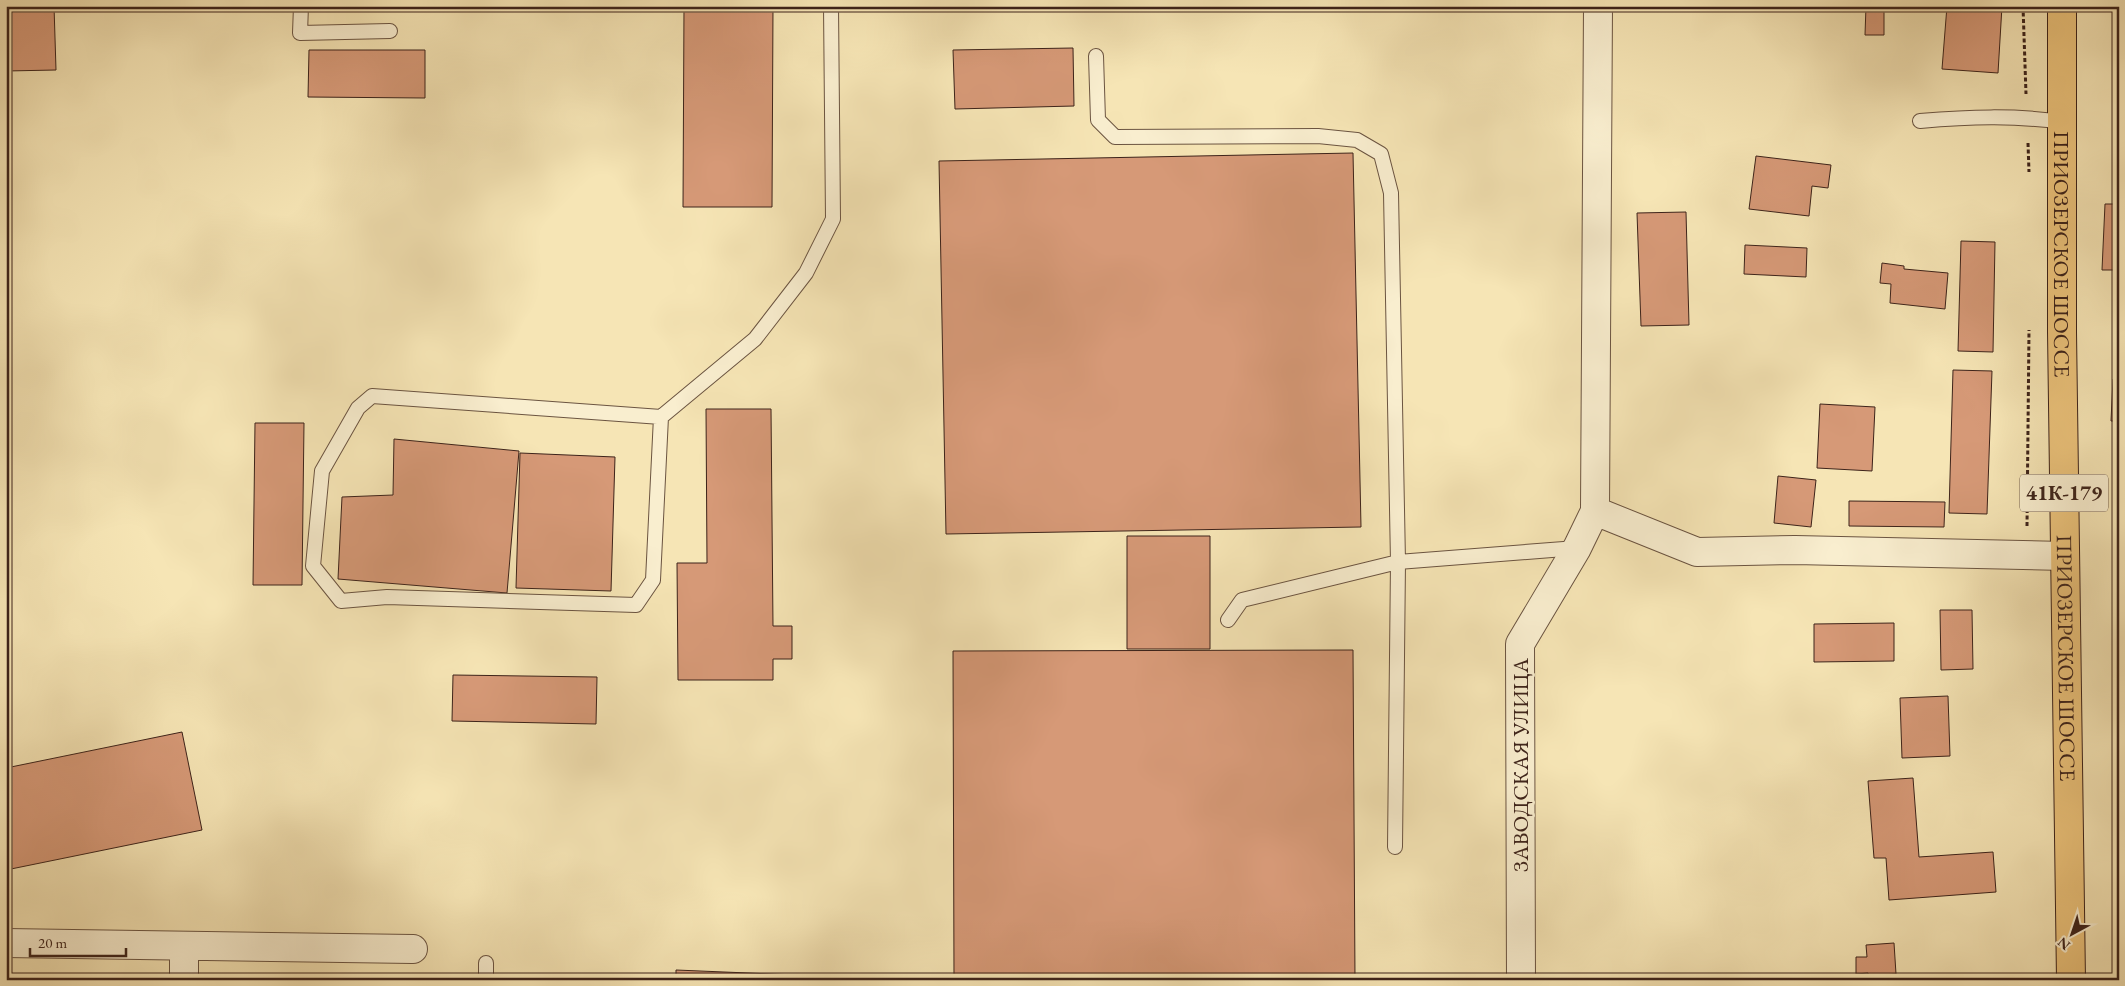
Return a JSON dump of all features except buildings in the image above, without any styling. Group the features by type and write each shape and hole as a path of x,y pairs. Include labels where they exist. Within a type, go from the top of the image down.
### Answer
{"main road":[{"name":"ПРИОЗЕРСКОЕ ШОССЕ","path":"2062,6 2064,556 2071,980"}],"street":[{"path":"1598,6 1595,511 1697,552 1795,550 2064,556"},
{"name":"ЗАВОДСКАЯ УЛИЦА","path":"1521,980 1520,644 1577,548 1595,511"},
{"path":"6,943 413,949"},
{"path":"184,946 184,980"}],"lane":[{"path":"301,6 300,33 390,31"},
{"path":"661,416 653,580 636,605 387,597 341,601 313,566 322,471 358,408 372,396 661,416 755,339 806,273 833,219 831,6"},
{"path":"1096,56 1098,120 1115,137 1318,136 1357,140 1381,154 1391,193 1398,562 1395,847"},
{"path":"1920,121 1975,116 2028,117 2062,122"},
{"path":"1228,620 1242,600 1398,562 1577,548"},
{"path":"486,963 486,980"}],"path":[{"path":"2023,6 2029,176"},
{"path":"2027,555 2029,325"}]}
